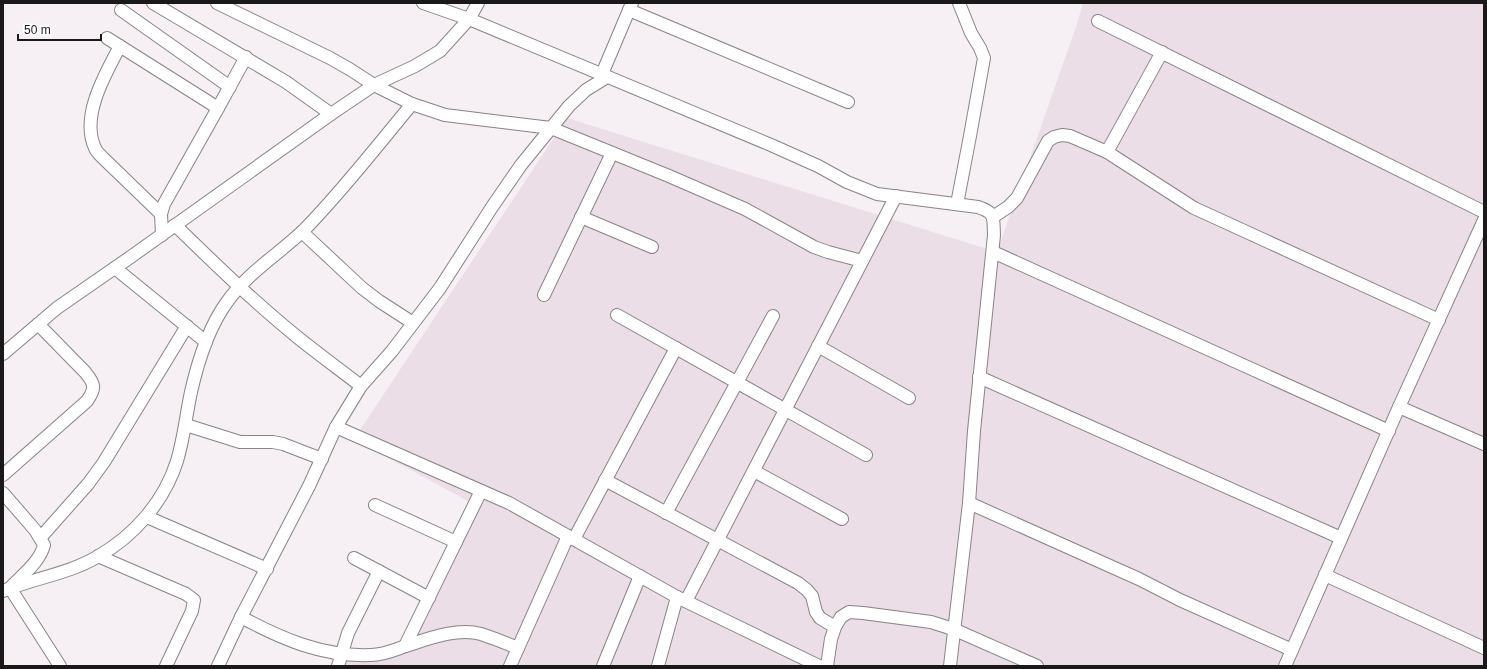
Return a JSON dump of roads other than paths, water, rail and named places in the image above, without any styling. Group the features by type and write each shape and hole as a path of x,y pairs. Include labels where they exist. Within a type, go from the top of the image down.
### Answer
{"street":[{"path":"153,3 246,57 286,82 331,114"},
{"path":"217,3 330,58 374,85 412,104 446,115 552,128 745,209 814,247 862,261"},
{"path":"423,3 469,19 772,145 863,189 877,194 978,207 988,210 993,216 993,252 950,666"},
{"path":"3,354 57,308 331,114 374,85 415,66 440,51 469,19 478,3"},
{"path":"957,204 984,58 971,33 959,3"},
{"path":"218,666 241,617 309,486 336,427 361,386 392,351 440,288 521,165 569,106 586,90 605,76 631,6 848,102"},
{"path":"121,10 230,87"},
{"path":"1098,21 1484,212"},
{"path":"107,38 218,108"},
{"path":"120,46 98,88 91,120 92,138 95,149 102,157 161,214"},
{"path":"1107,152 1162,52"},
{"path":"162,235 161,214 164,204 246,57"},
{"path":"6,589 78,567 98,556 128,535 147,517 166,486 177,462 192,392 206,342 226,303 238,287 302,232 329,204 412,104"},
{"path":"993,216 1008,207 1017,198 1032,173 1048,141 1054,137 1062,135 1070,136 1107,152 1194,208 1439,320"},
{"path":"544,294 612,153"},
{"path":"658,666 682,599 718,540 896,196"},
{"path":"581,217 652,247"},
{"path":"1285,666 1399,407 1439,320 1481,236 1484,220"},
{"path":"175,225 238,287 297,337 361,386"},
{"path":"302,232 362,288 413,323"},
{"path":"993,252 1389,431"},
{"path":"115,268 206,342"},
{"path":"617,315 866,455"},
{"path":"666,513 773,316"},
{"path":"3,475 87,401 94,386 92,380 85,372 38,324"},
{"path":"41,537 88,484 104,462 187,326"},
{"path":"818,346 909,398"},
{"path":"510,666 571,537 605,480 676,348"},
{"path":"979,377 1341,538"},
{"path":"1399,407 1484,444"},
{"path":"186,425 240,442 273,442 283,444 322,458"},
{"path":"336,427 509,502 682,599 819,666"},
{"path":"754,471 842,519"},
{"path":"605,480 718,540 807,590 812,596 816,612 820,618 835,627"},
{"path":"405,646 481,491"},
{"path":"3,493 41,537 44,545 43,552 37,560 6,589"},
{"path":"968,503 1139,579 1180,600 1292,650"},
{"path":"375,505 456,542"},
{"path":"147,517 266,569"},
{"path":"98,556 181,592 194,600 192,611 166,666"},
{"path":"354,558 429,598"},
{"path":"340,660 354,620 378,572"},
{"path":"1325,575 1484,648"},
{"path":"604,666 640,576"},
{"path":"6,589 60,666"},
{"path":"827,666 831,639 835,627 841,617 849,612 863,612 931,622 954,629 1037,666"},
{"path":"241,617 273,634 340,660 388,653 436,636 461,633 479,634 518,648"}]}
